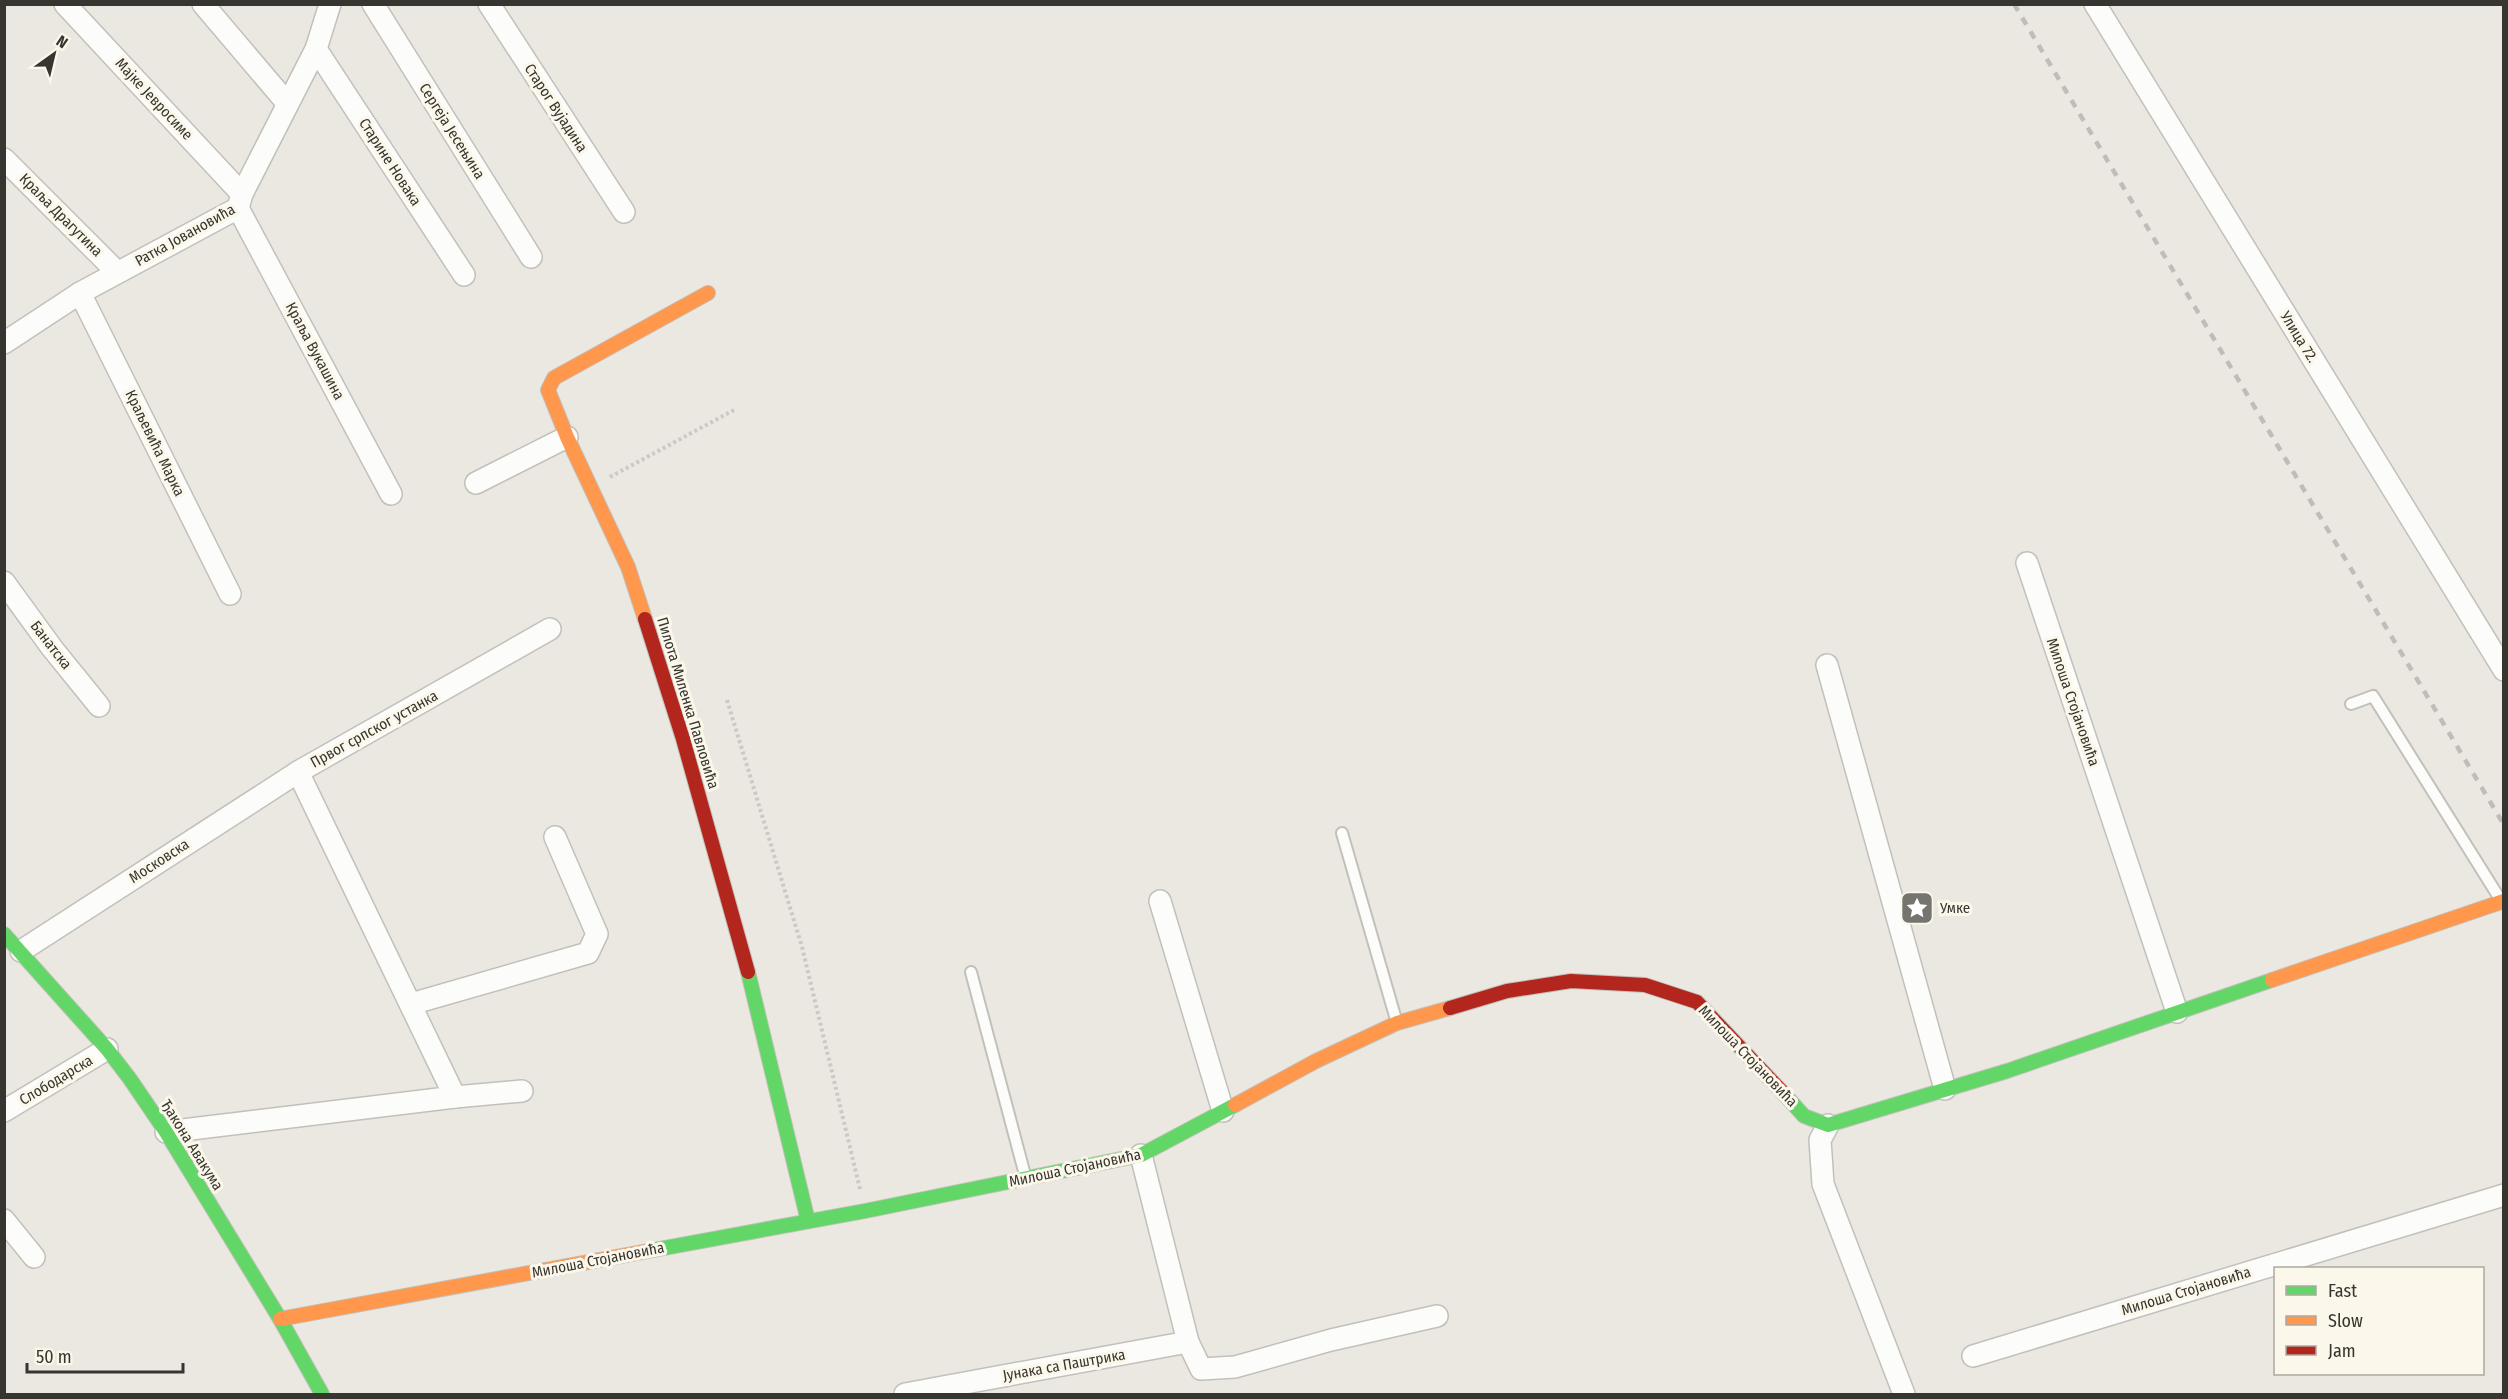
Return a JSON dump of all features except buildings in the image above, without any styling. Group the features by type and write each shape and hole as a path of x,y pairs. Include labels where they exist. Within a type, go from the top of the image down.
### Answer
{"street":[{"name":"Мајке Јевросиме","path":"65,4 240,201"},
{"path":"203,4 287,103"},
{"name":"Сергеја Јесењина","path":"373,4 531,257"},
{"name":"Старог Вујадина","path":"489,4 624,212"},
{"name":"Улица 72.","path":"2095,4 2504,670"},
{"name":"Ратка Јовановића","path":"4,343 80,293 240,201 316,49 330,5"},
{"name":"Старине Новака","path":"316,49 464,275"},
{"name":"Краља Драгутина","path":"4,159 117,272"},
{"name":"Краља Вукашина","path":"240,201 391,494"},
{"name":"Краљевића Марка","path":"80,293 230,594"},
{"name":"Пилота Миленка Павловића","path":"708,293 554,378 548,390 567,437 628,567 683,739 753,991 808,1221"},
{"path":"476,483 567,437"},
{"name":"Милоша Стојановића","path":"2027,563 2177,1012"},
{"name":"Банатска","path":"4,582 52,648 99,706"},
{"name":"Првог српског устанка","path":"455,1097 298,772 550,629"},
{"path":"1827,665 1945,1089"},
{"name":"Московска","path":"21,951 298,772"},
{"path":"411,1004 588,953 597,934 555,837"},
{"path":"1160,901 1222,1111"},
{"path":"1904,1395 1823,1184 1820,1140 1828,1125 1945,1089 2503,903"},
{"name":"Ђакона Авакума","path":"4,934 107,1049 166,1132 280,1319 322,1395"},
{"name":"Милоша Стојановића","path":"280,1319 865,1211 1141,1155 1316,1061 1397,1023 1507,991 1571,981 1645,985 1697,1002 1804,1116 1828,1125"},
{"name":"Слободарска","path":"4,1111 107,1049"},
{"path":"166,1132 522,1091"},
{"path":"1141,1155 1188,1342 1201,1369 1235,1367 1331,1340 1437,1316"},
{"name":"Милоша Стојановића","path":"1973,1356 2504,1195"},
{"path":"4,1220 34,1257"},
{"name":"Јунака са Паштрика","path":"905,1395 1188,1342"}],"lane":[{"path":"2351,704 2373,696 2503,903"},
{"path":"1342,833 1397,1023"},
{"path":"971,972 1026,1179"}],"path":[{"path":"591,487 734,410"},
{"path":"727,700 802,947 865,1211"}],"railway":[{"path":"2014,4 2504,825"}],"traffic: fast":[{"path":"4,934 107,1049 130,1079 166,1132 280,1319 322,1394"},
{"path":"748,972 808,1221"},
{"path":"1786,1096 1804,1116 1828,1125 2007,1071 2272,980"},
{"path":"648,1251 865,1211 1141,1155 1235,1105"}],"traffic: slow":[{"path":"645,619 628,567 567,437 548,390 554,378 708,293"},
{"path":"2272,980 2504,901"},
{"path":"1235,1105 1316,1061 1397,1023 1450,1008"},
{"path":"280,1319 648,1251"}],"traffic: jam":[{"path":"645,619 683,739 748,972"},
{"path":"1450,1008 1507,991 1571,981 1645,985 1697,1002 1786,1096"}],"place":[{"name":"Умке","path":"1917,908"}]}
